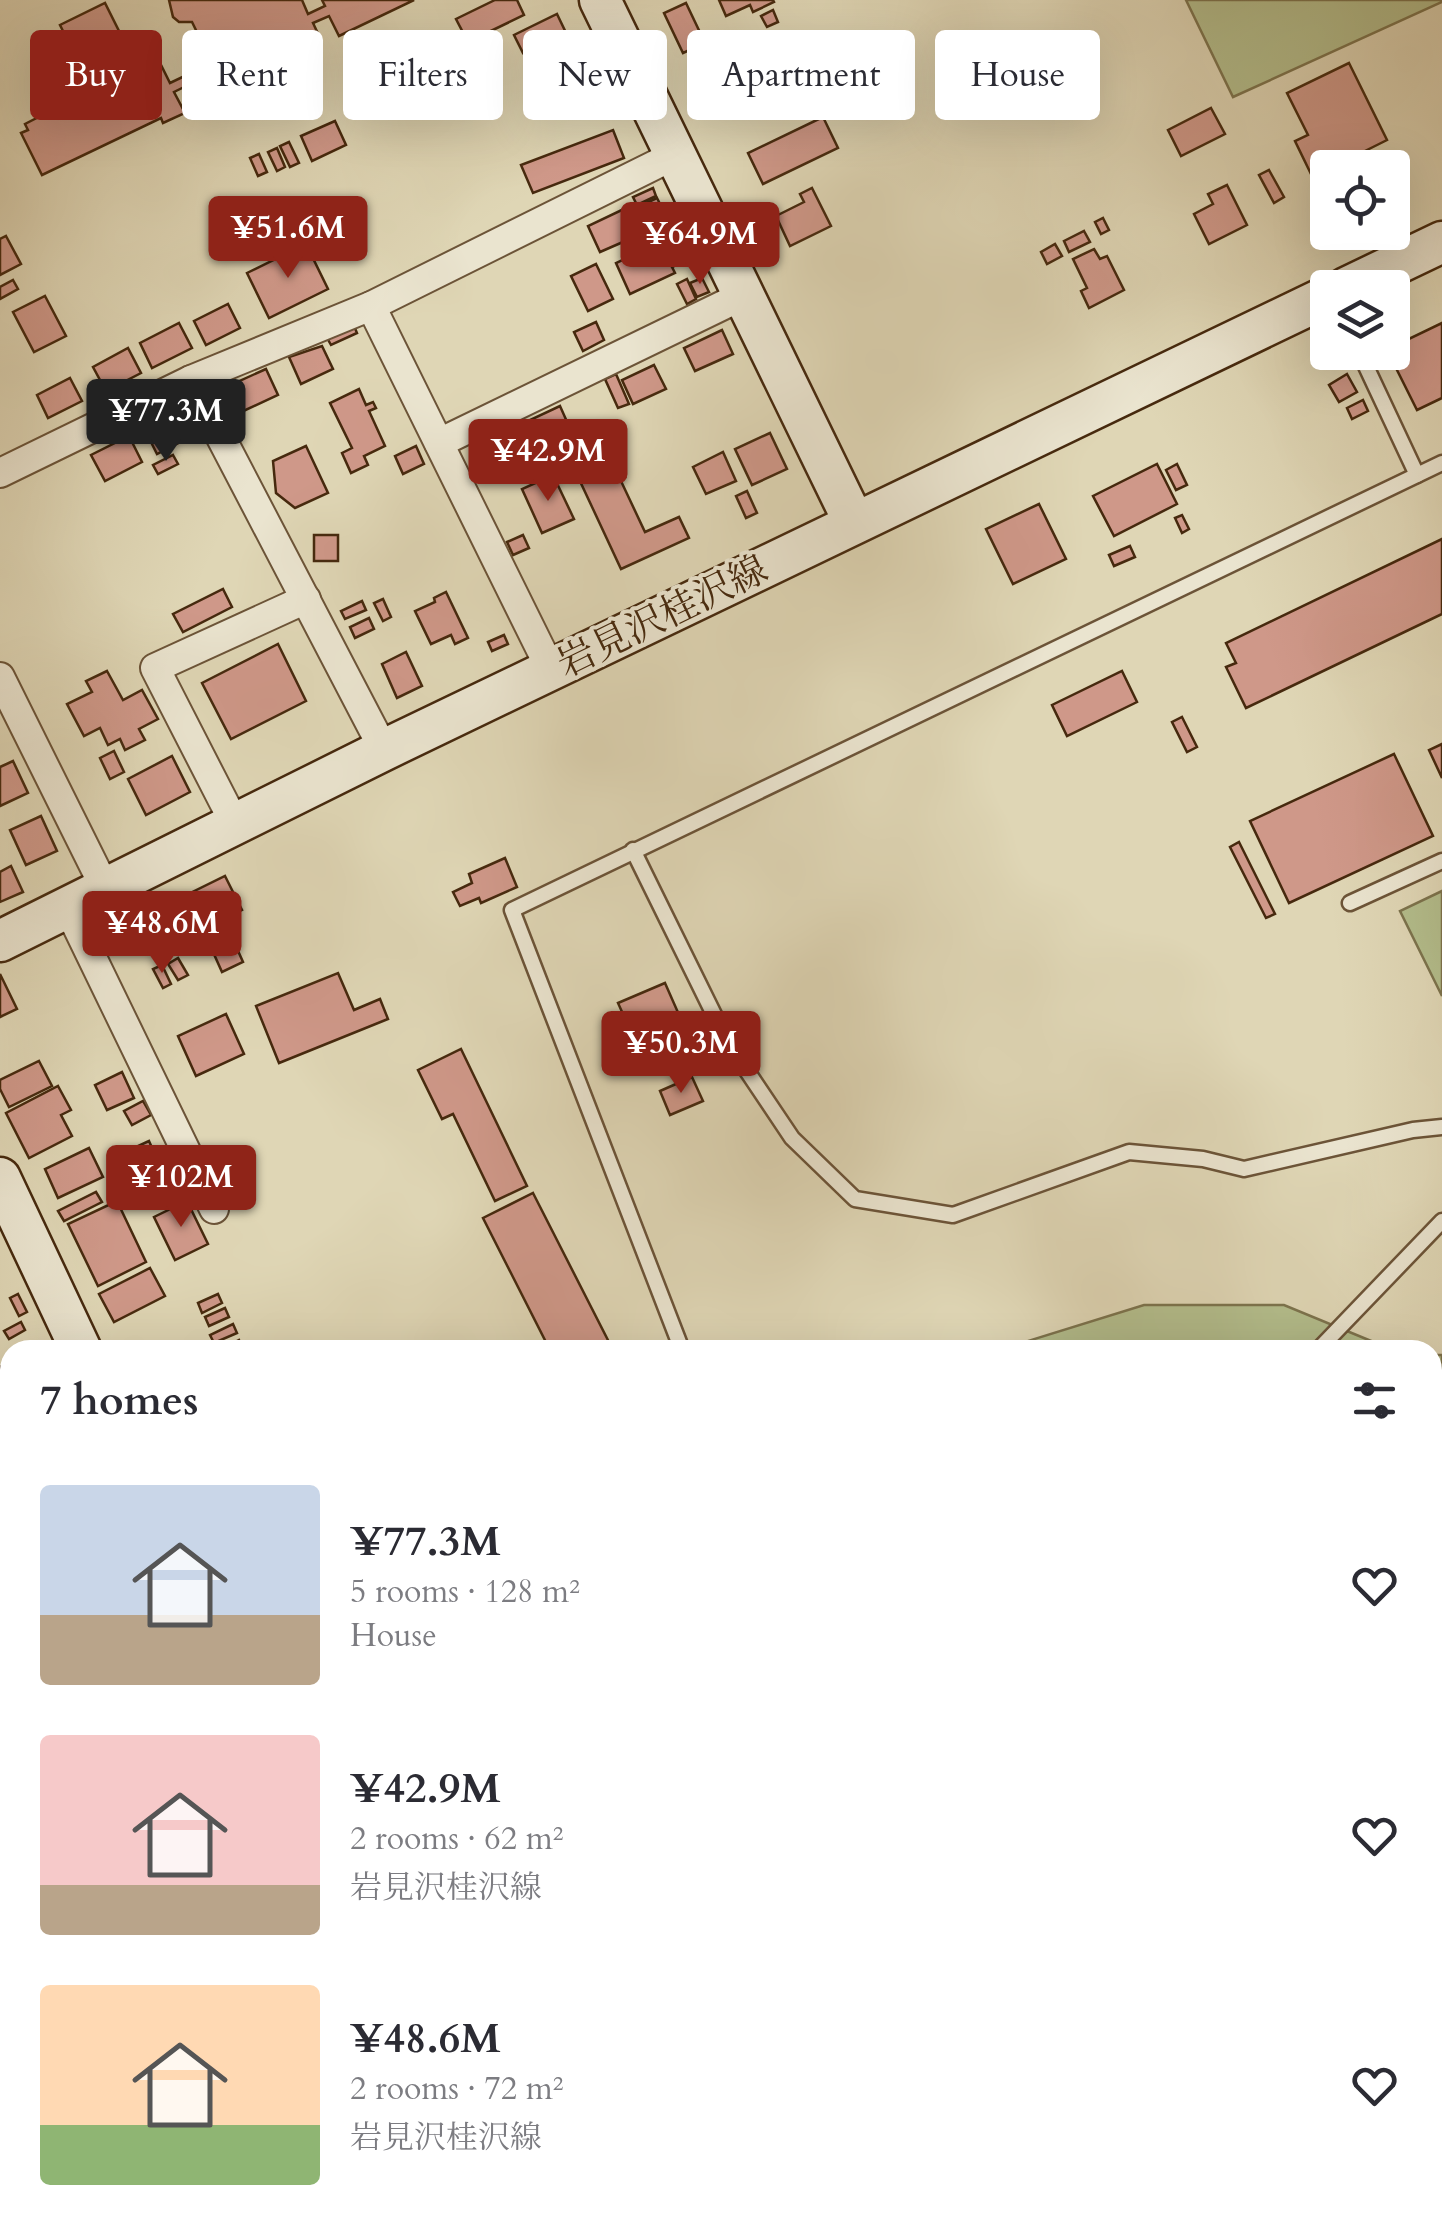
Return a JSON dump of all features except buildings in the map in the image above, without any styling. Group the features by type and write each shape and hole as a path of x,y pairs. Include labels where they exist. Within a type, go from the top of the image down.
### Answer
{"main road":[{"path":"601,0 854,522"},
{"path":"1384,270 1442,242"},
{"name":"岩見沢桂沢線","path":"0,942 384,750 1310,305"},
{"path":"0,1178 76,1340"}],"street":[{"path":"0,473 191,380 371,306 675,155"},
{"path":"439,443 742,296"},
{"path":"371,306 551,670"},
{"path":"191,380 384,750"},
{"path":"236,826 155,668 306,599"},
{"path":"0,677 106,890"},
{"path":"68,908 214,1209"}],"lane":[{"path":"1368,370 1416,475"},
{"path":"678,1340 512,910 1442,463"},
{"path":"634,850 727,1041 792,1138 855,1199 953,1215 1128,1152 1203,1159 1244,1170 1442,1126"},
{"path":"1350,904 1442,861"},
{"path":"1328,1340 1442,1222"}],"green space":[{"path":"1186,0 1442,0 1442,2 1233,97"},
{"path":"1442,891 1442,996 1400,911"},
{"path":"1144,1305 1284,1305 1369,1340 1031,1340"}]}
